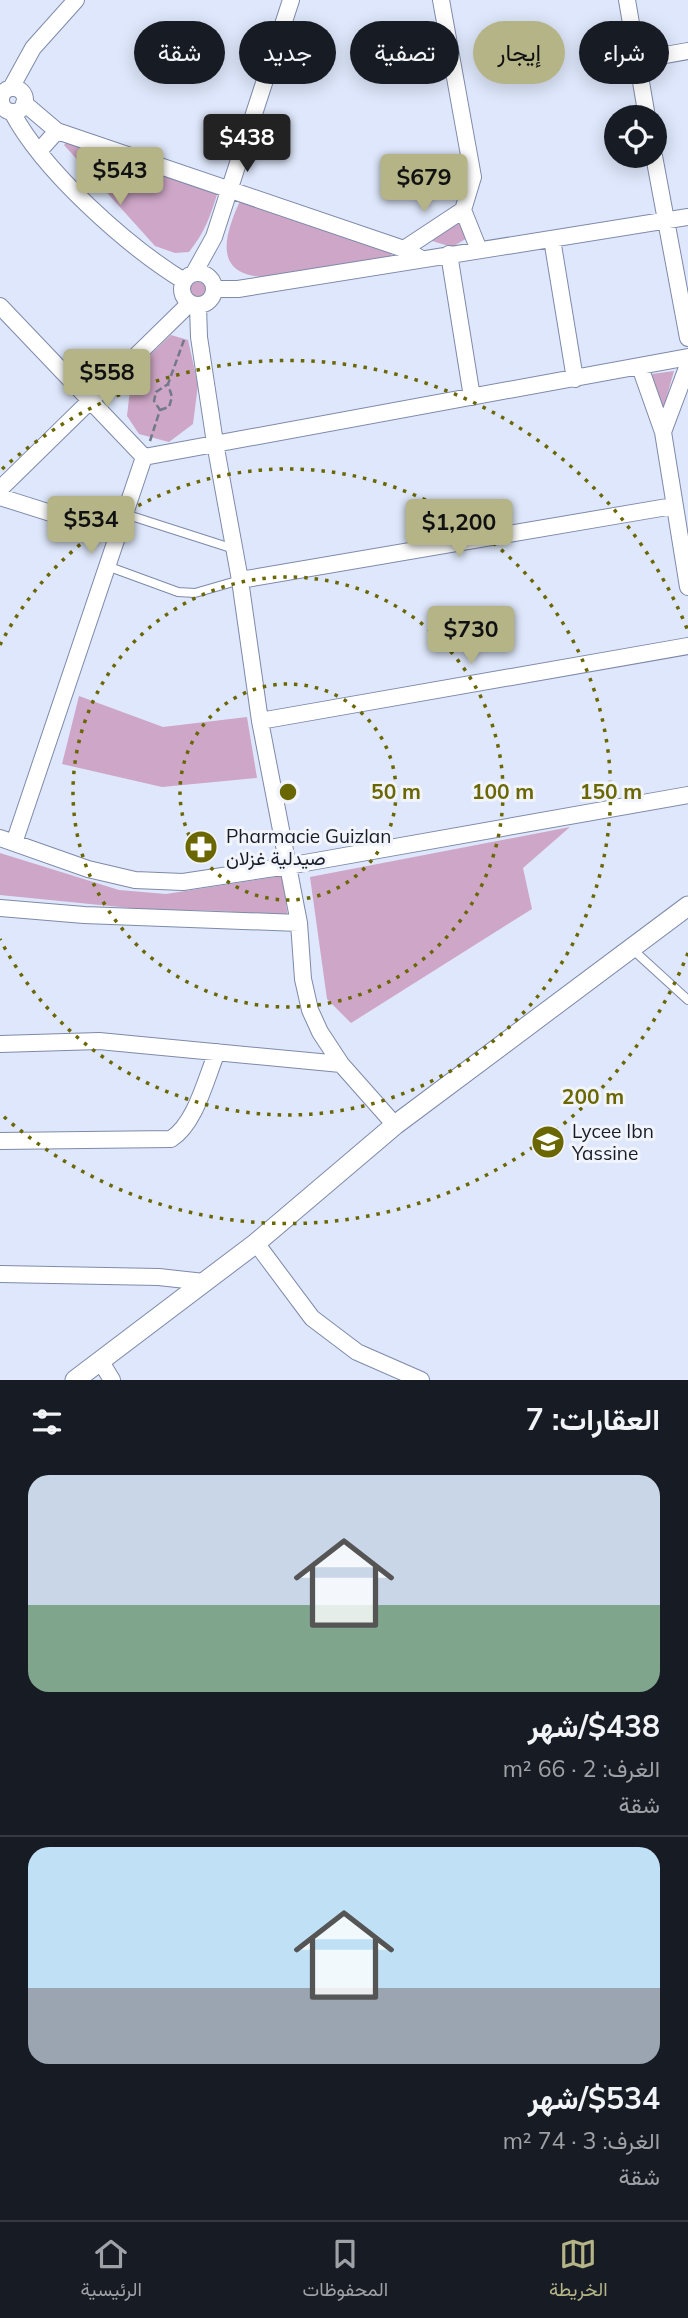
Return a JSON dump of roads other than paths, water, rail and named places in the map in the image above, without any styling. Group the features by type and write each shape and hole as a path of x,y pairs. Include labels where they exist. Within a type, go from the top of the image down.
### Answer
{"street":[{"path":"7,102 33,48 76,0"},
{"path":"290,0 214,237 182,293 194,304 215,443 240,580 260,721 299,923 303,979 310,1010 320,1032 341,1064 395,1125"},
{"path":"441,0 473,177 463,210 479,250"},
{"path":"627,0 630,21"},
{"path":"669,54 688,51"},
{"path":"641,84 645,105"},
{"path":"7,102 57,131 230,188 404,249 420,258"},
{"path":"7,102 61,175 146,258 189,277 201,273 213,285 239,289 688,217"},
{"path":"40,150 57,131"},
{"path":"656,168 688,338"},
{"path":"404,249 463,210"},
{"path":"0,489 90,399 194,304 210,301 214,237"},
{"path":"552,239 575,379"},
{"path":"449,254 472,397"},
{"path":"0,306 144,457"},
{"path":"144,457 688,357"},
{"path":"663,432 688,365"},
{"path":"640,367 663,432 688,587"},
{"path":"144,457 7,840 88,869 135,880 183,882 688,795"},
{"path":"0,497 117,534"},
{"path":"240,580 673,506"},
{"path":"260,721 688,646"},
{"path":"75,1380 256,1243 395,1125 688,906"},
{"path":"0,908 84,915 299,923"},
{"path":"0,1044 99,1041 341,1064"},
{"path":"0,1141 171,1139 179,1134 193,1109 217,1052"},
{"path":"256,1243 312,1318 357,1352 421,1380"},
{"path":"0,1274 159,1277 204,1282"},
{"path":"101,1362 112,1380"}],"lane":[{"path":"125,514 234,549"},
{"path":"107,566 178,592 195,593 240,580"},
{"path":"631,948 688,1000"}],"place":[{"name":"Pharmacie Guizlan صيدلية غزلان","path":"201,847"},
{"name":"Lycee Ibn Yassine","path":"548,1142"}]}
